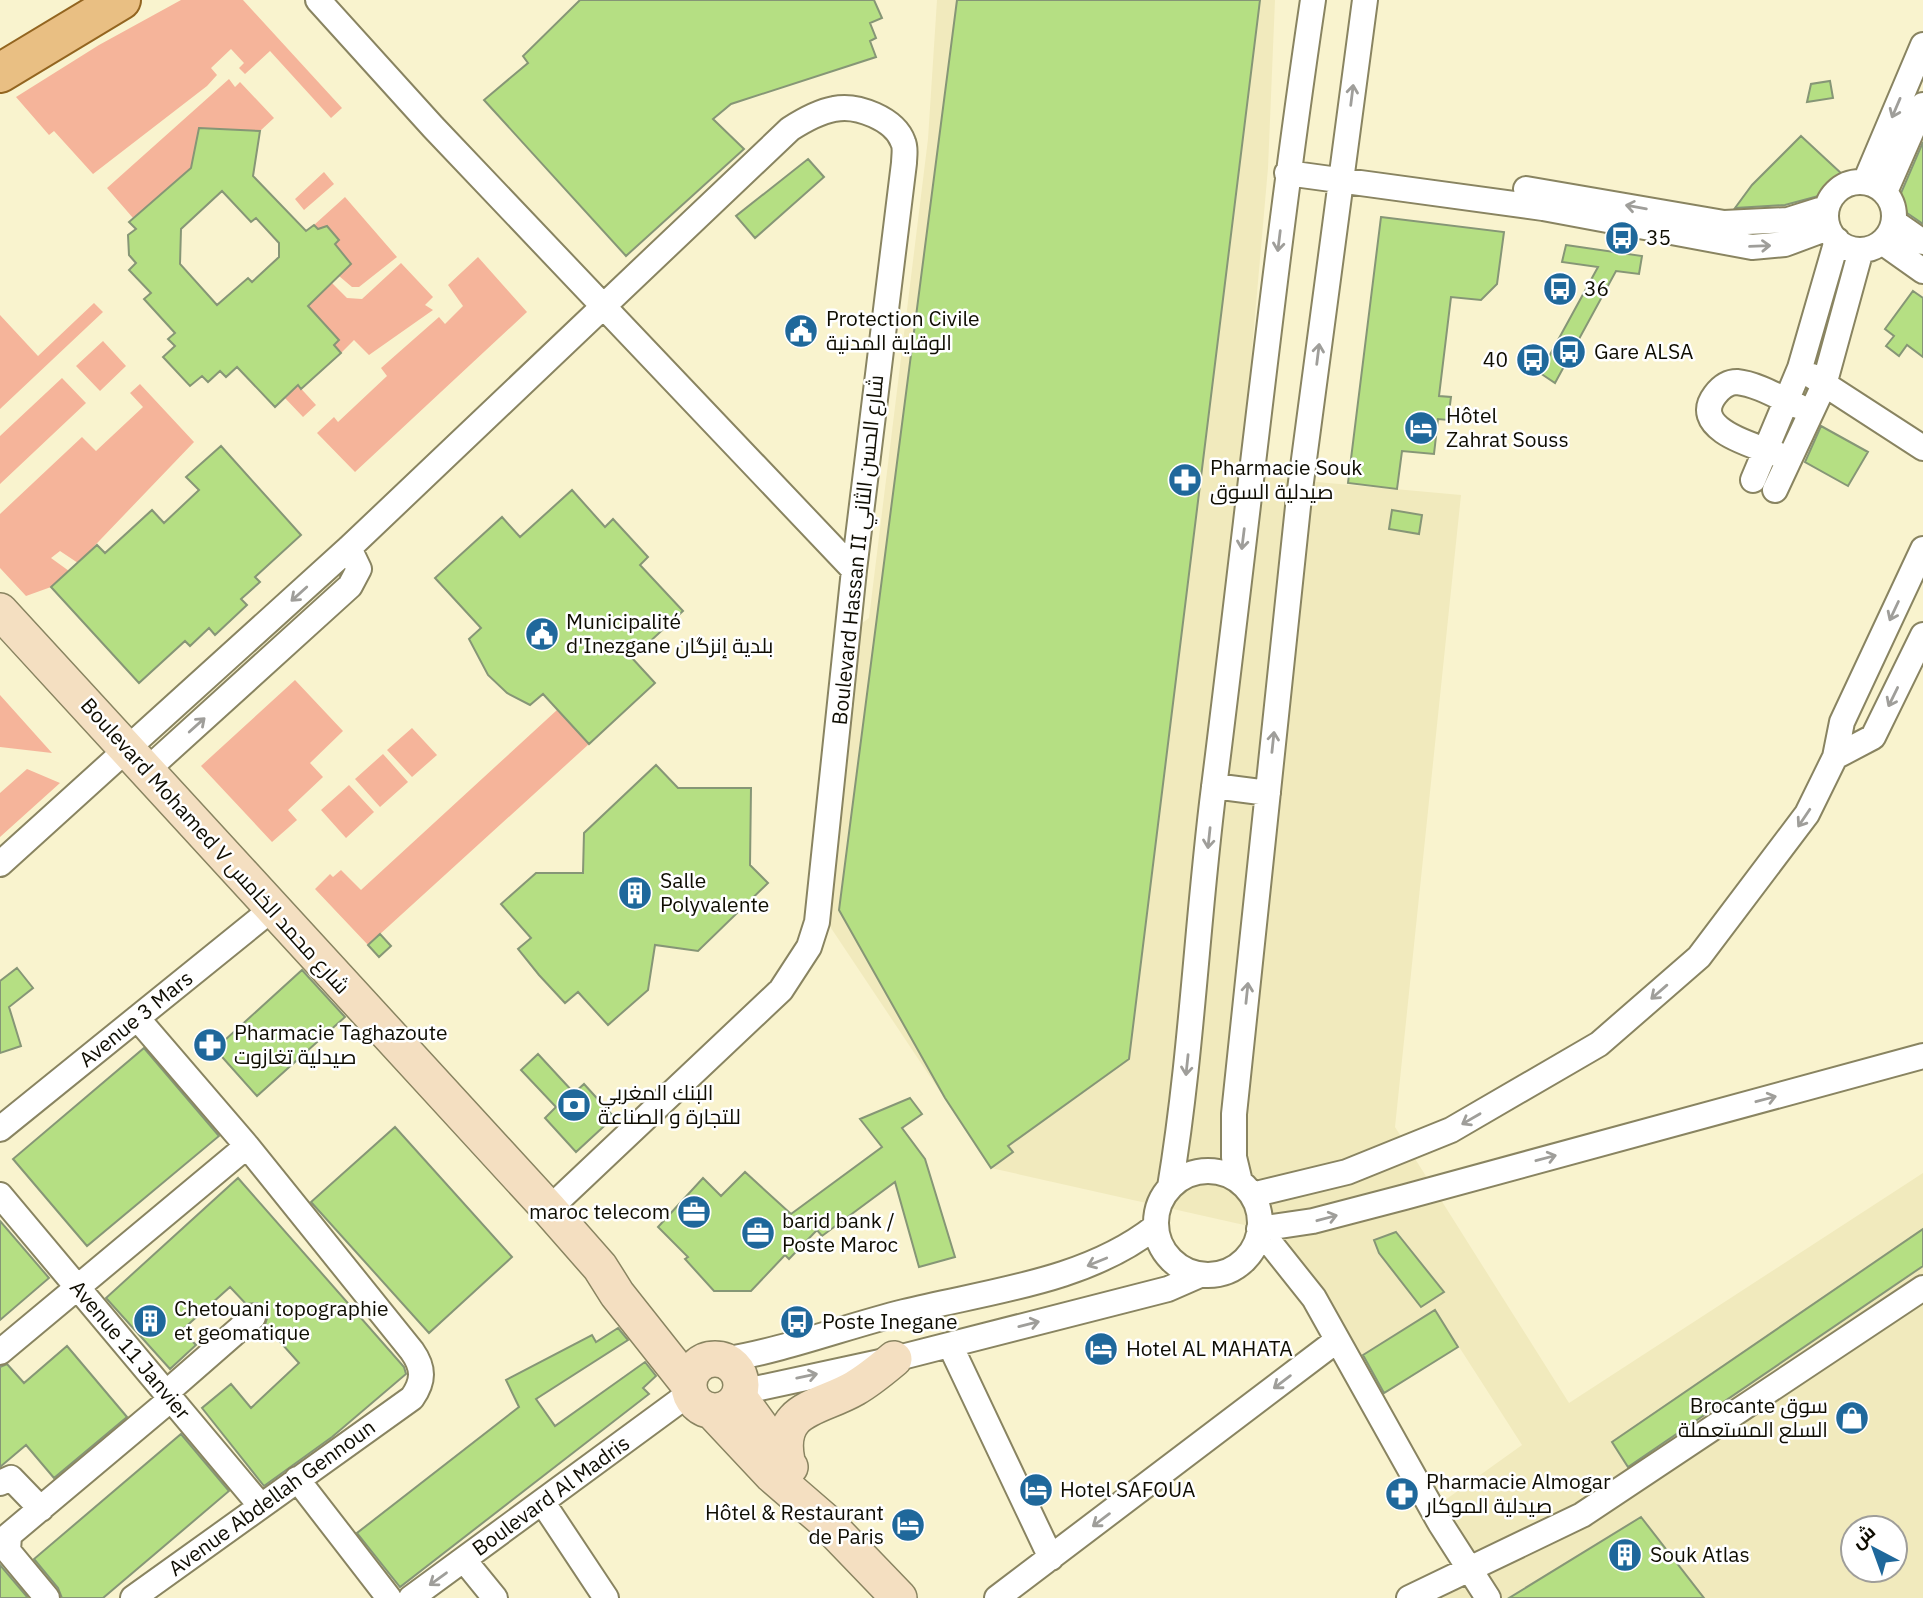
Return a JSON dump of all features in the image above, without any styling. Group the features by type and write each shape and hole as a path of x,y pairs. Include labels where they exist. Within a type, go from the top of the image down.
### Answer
{"main road":[{"path":"0,47 76,0"},
{"path":"0,73 121,0"}],"street":[{"path":"318,0 602,306 854,570"},
{"path":"1313,0 1289,164 1214,786 1182,1111 1170,1187 1156,1212 1155,1227 1159,1244 1169,1259 1183,1270 1200,1275 1217,1275 1233,1269 1255,1245 1259,1229 1259,1211 1246,1189 1234,1157 1234,1114 1299,497 1365,0"},
{"path":"1875,187 1923,45"},
{"path":"1875,187 1923,105"},
{"name":"Boulevard Hassan II شارع الحسن الثاني","path":"0,864 137,761 350,586 359,569 349,548 790,129 804,120 837,108 852,109 882,120 894,128 904,143 904,163 854,570 822,897 809,947 781,990 549,1209"},
{"path":"1289,164 1548,192 1724,223 1788,220 1830,226 1879,238 1923,242"},
{"path":"1843,186 1875,187 1891,201 1879,238 1824,385 1790,459 1764,485 1764,450 1800,368 1830,226 1843,186"},
{"path":"1879,238 1923,271"},
{"path":"1800,368 1923,448"},
{"path":"1790,459 1716,428 1710,418 1711,400 1721,387 1739,382 1811,411"},
{"path":"1170,1187 1189,1175 1212,1171 1246,1189 1347,1172 1451,1130 1599,1044 1699,957 1807,814 1835,757 1842,722 1923,549"},
{"name":"Boulevard Mohamed V شارع محمد الخامس","path":"0,611 600,1267 617,1279 679,1337 780,1483 824,1520 899,1598"},
{"path":"1835,757 1872,737 1923,635"},
{"path":"1214,786 1268,793"},
{"name":"Avenue 3 Mars","path":"0,1129 272,909"},
{"path":"0,1352 247,1146 136,1018"},
{"path":"1259,1229 1313,1221 1923,1056"},
{"name":"Avenue Abdellah Gennoun","path":"132,1598 412,1398 419,1387 422,1375 419,1362 247,1146"},
{"name":"Avenue 11 Janvier","path":"0,1195 260,1505"},
{"path":"715,1386 766,1352 904,1312 1075,1270 1128,1248 1155,1227"},
{"path":"1259,1229 1305,1283 1469,1570 1488,1598"},
{"path":"715,1386 894,1359 1168,1289 1200,1275"},
{"path":"1409,1598 1582,1515 1923,1288"},
{"path":"47,1598 8,1551 6,1544 9,1535 168,1396 253,1317"},
{"path":"997,1598 1336,1341"},
{"path":"950,1345 1051,1558"},
{"path":"787,1461 784,1446 787,1430 795,1416 858,1387 894,1359"},
{"name":"Boulevard Mohamed V شارع محمد الخامس","path":"715,1386 787,1461 824,1520"},
{"name":"Boulevard Al Madris","path":"411,1598 715,1386"},
{"path":"0,1483 11,1478 17,1481 41,1509"},
{"path":"297,1479 390,1598"},
{"path":"544,1503 606,1598"},
{"path":"464,1560 495,1598"}],"shaded area":[{"path":"181,0 243,0 342,108 331,118 270,51 245,74 239,68 244,63 231,49 211,68 217,75 207,86 93,174 54,131 49,135 16,97 99,45"},
{"path":"937,0 1275,0 1268,168 1241,475 1461,495 1395,1127 1569,1403 1923,1173 1923,1598 1434,1598 1485,1579 1434,1508 1522,1445 1436,1311 1357,1359 1275,1232 991,1168 821,913 851,631 869,618 928,139"},
{"path":"229,79 235,87 240,82 274,118 260,131 191,168 133,218 107,188"},
{"path":"324,172 334,184 304,210 295,199"},
{"path":"345,197 397,257 359,287 352,287 339,276 351,264 335,244 339,240 327,227 318,229 314,225"},
{"path":"478,257 527,312 355,472 317,433 334,417 338,422 387,376 381,368 439,317 445,324 463,306 448,285"},
{"path":"401,263 433,297 425,305 433,310 369,355 354,340 341,353 334,345 339,340 295,292 293,279 313,301 332,283 347,298 362,299"},
{"path":"94,303 103,312 0,409 0,315 38,356"},
{"path":"103,341 126,366 100,391 76,366"},
{"path":"247,358 295,382 316,405 303,417"},
{"path":"62,378 86,403 0,484 0,436"},
{"path":"140,384 194,442 78,563 60,551 51,558 69,571 51,587 26,596 0,568 0,514 82,437 96,451 143,407 130,393"},
{"path":"295,680 343,731 310,763 323,777 288,810 297,820 272,842 201,766"},
{"path":"0,695 52,753 0,747"},
{"path":"557,710 589,744 368,945 315,889 330,874 333,877 341,870 361,890"},
{"path":"412,728 437,755 412,777 387,750"},
{"path":"383,754 408,782 380,807 355,779"},
{"path":"27,769 60,783 0,837 0,793"},
{"path":"349,785 374,812 346,838 321,810"}],"building":[{"path":"580,0 874,0 882,18 870,23 876,38 870,41 876,57 731,104 713,119 744,149 626,256 484,100 528,63 523,56"},
{"path":"957,0 1260,0 1129,1059 1008,1146 1013,1152 991,1168 945,1098 839,910"},
{"path":"1830,81 1833,98 1807,102 1811,84"},
{"path":"199,128 260,131 253,176 306,231 314,225 318,229 327,226 339,240 335,244 351,264 308,306 339,340 334,345 341,353 301,389 298,385 275,407 237,367 226,377 220,371 208,382 202,376 190,386 163,357 175,346 168,339 175,333 144,299 151,293 129,270 136,263 129,255 128,235 136,229 129,222 191,168","holes":["222,191 251,222 256,218 279,243 279,257 252,282 248,278 217,305 180,264 181,229"]},
{"path":"1801,136 1843,175 1841,179 1826,194 1785,205 1735,208 1752,185"},
{"path":"1923,142 1923,224 1907,213 1901,193"},
{"path":"808,159 824,177 755,238 736,216"},
{"path":"1381,217 1504,232 1497,284 1481,300 1451,297 1439,396 1451,397 1448,420 1438,419 1434,454 1402,451 1397,489 1348,483"},
{"path":"1566,245 1642,256 1639,274 1616,271 1555,383 1540,373 1598,267 1562,262"},
{"path":"1913,291 1923,298 1923,357 1907,345 1899,356 1886,346 1894,336 1885,329"},
{"path":"1821,426 1868,452 1848,486 1805,462"},
{"path":"221,446 301,535 255,577 260,582 241,599 247,605 215,635 209,628 190,646 185,641 139,683 51,587 97,545 105,553 152,510 164,523 199,490 186,477"},
{"name":"Municipalité d'Inezgane بلدية إنزگان","path":"572,490 605,527 613,519 648,557 640,565 683,611 632,658 655,683 589,744 543,694 530,705 507,693 488,675 469,639 481,628 435,578 502,517 520,537"},
{"path":"1392,510 1422,515 1419,534 1389,529"},
{"name":"Salle Polyvalente","path":"656,765 678,788 751,788 750,865 768,883 698,951 655,945 648,990 608,1025 578,992 565,1003 539,975 518,949 531,938 501,904 536,873 583,873 584,833"},
{"path":"380,934 391,946 379,957 368,945"},
{"path":"17,968 33,988 9,1007 21,1046 0,1053 0,981"},
{"path":"302,970 345,1017 257,1096 215,1049"},
{"path":"144,1048 219,1136 87,1246 13,1159"},
{"path":"538,1054 574,1093 584,1084 614,1117 576,1152 545,1118 556,1107 521,1070"},
{"path":"910,1098 922,1114 902,1128 925,1159 955,1257 919,1267 895,1182 822,1236 817,1230 789,1259 785,1255 751,1291 714,1291 685,1259 688,1257 658,1227 703,1178 721,1196 745,1172 791,1214 882,1147 860,1119"},
{"path":"395,1127 512,1257 429,1333 311,1202"},
{"path":"238,1178 404,1367 406,1374 332,1437 264,1486 202,1408 231,1384 251,1408 299,1363 265,1325 268,1315 265,1308 257,1303 246,1304 230,1287 182,1330 196,1345 170,1369 106,1298"},
{"path":"0,1221 49,1278 0,1320"},
{"path":"1923,1229 1923,1266 1628,1467 1612,1442"},
{"path":"1396,1232 1444,1292 1421,1307 1379,1253 1374,1240"},
{"path":"1435,1310 1458,1347 1384,1393 1363,1355"},
{"path":"618,1328 628,1340 536,1399 555,1426 645,1362 656,1376 643,1388 649,1394 400,1587 357,1533 519,1407 506,1380 592,1335 596,1342"},
{"path":"67,1346 127,1417 54,1478 26,1445 0,1467 0,1367 7,1364 24,1383"},
{"path":"181,1434 229,1491 103,1598 62,1598 58,1588 34,1559"},
{"name":"Souk Atlas","path":"1641,1517 1704,1598 1509,1598"},
{"path":"0,1565 28,1598 0,1598"}],"place":[{"name":"35","path":"1622,238"},
{"name":"36","path":"1560,289"},
{"name":"Protection Civile الوقاية المدنية","path":"801,331"},
{"name":"Gare ALSA","path":"1569,352"},
{"name":"40","path":"1533,360"},
{"name":"Hôtel Zahrat Souss","path":"1421,428"},
{"name":"Pharmacie Souk صيدلية السوق","path":"1185,480"},
{"name":"Municipalité d'Inezgane بلدية إنزگان","path":"542,634"},
{"name":"Salle Polyvalente","path":"635,893"},
{"name":"Pharmacie Taghazoute صيدلية تغازوت","path":"210,1045"},
{"name":"البنك المغربي للتجارة و الصناعة","path":"574,1105"},
{"name":"maroc telecom","path":"694,1212"},
{"name":"barid bank / Poste Maroc","path":"758,1233"},
{"name":"Chetouani topographie et geomatique","path":"150,1321"},
{"name":"Poste Inegane","path":"797,1322"},
{"name":"Hotel AL MAHATA","path":"1101,1349"},
{"name":"Brocante سوق السلع المستعملة","path":"1852,1418"},
{"name":"Hotel SAFOUA","path":"1036,1490"},
{"name":"Pharmacie Almogar صيدلية الموكار","path":"1402,1494"},
{"name":"Hôtel & Restaurant de Paris","path":"908,1525"},
{"name":"Souk Atlas","path":"1625,1555"}]}
